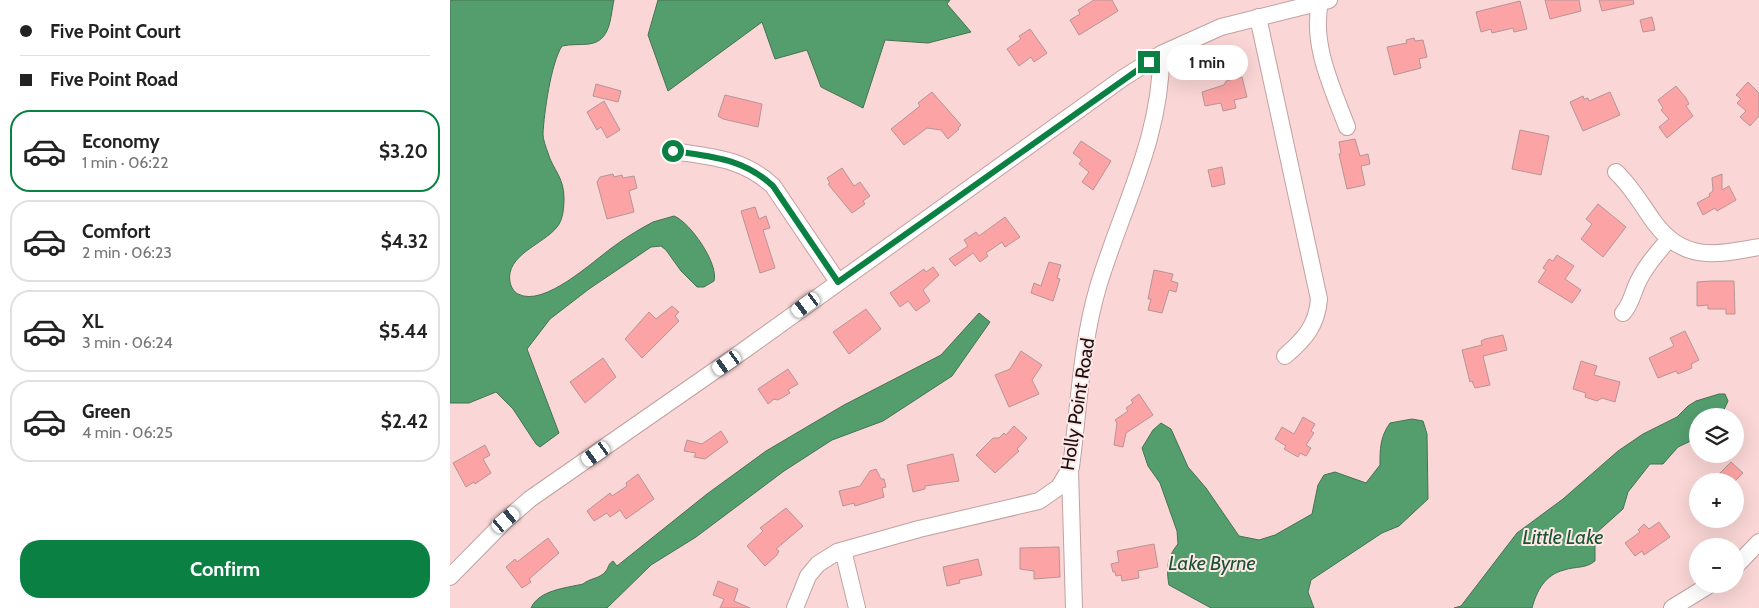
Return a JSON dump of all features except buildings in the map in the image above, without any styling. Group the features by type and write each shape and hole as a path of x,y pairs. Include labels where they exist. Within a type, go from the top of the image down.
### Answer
{"street":[{"path":"450,577 506,520 530,499 735,357 1123,78 1161,54 1214,30 1324,1"},
{"path":"1324,1 1317,24 1319,47 1347,127"},
{"path":"1258,17 1319,299 1315,322 1309,333 1286,356"},
{"name":"Holly Point Road","path":"795,608 808,576 818,564 843,550 918,529 1039,501 1059,487 1070,470 1089,326 1098,288 1154,125 1159,102 1161,54"},
{"path":"673,151 734,161 762,175 773,186 838,282"},
{"path":"1616,172 1637,194 1653,220 1669,239 1684,248 1705,254 1719,254 1759,247"},
{"path":"1623,313 1630,305 1636,285 1644,271 1669,239"},
{"path":"1070,470 1074,608"},
{"path":"1744,558 1759,542"},
{"path":"843,550 857,608"},
{"path":"450,560 467,560"},
{"path":"1672,608 1696,593"}],"water":[{"path":"614,0 608,28 602,38 589,44 562,46 558,54 551,76 543,134 550,159 564,191 563,214 561,221 551,233 519,257 513,264 510,282 515,292 529,297 541,295 554,289 581,272 616,244 653,222 674,216 688,226 702,244 714,274 714,281 704,287 697,287 681,271 666,250 661,246 651,247 589,289 550,319 527,349 559,433 540,447 536,444 513,409 496,392 469,403 450,403 450,1"},
{"path":"658,0 950,0 947,4 971,32 928,43 885,40 863,108 821,87 807,50 775,59 762,22 668,91 648,35"},
{"path":"979,313 990,322 952,376 883,421 832,440 784,471 696,537 651,565 607,608 531,608 540,597 546,594 583,584 601,576 613,561 617,566 707,494 766,451 844,405 941,355"},
{"name":"Little Lake","path":"1725,394 1728,401 1725,408 1689,408 1689,442 1678,447 1663,464 1650,464 1628,492 1623,509 1595,534 1595,561 1588,565 1557,572 1547,579 1539,589 1532,608 1454,608 1461,606 1517,533 1563,499 1618,451 1643,434 1677,417 1696,401"},
{"name":"Lake Byrne","path":"1412,419 1423,421 1427,434 1428,499 1399,526 1382,533 1311,580 1308,592 1314,608 1211,608 1169,585 1168,563 1178,544 1177,531 1160,483 1148,466 1142,448 1153,430 1161,423 1171,429 1188,467 1206,488 1239,536 1259,540 1275,535 1312,514 1318,485 1324,475 1335,472 1366,483 1380,465 1382,438 1390,423"}],"route":[{"path":"673,151 734,161 762,175 773,186 838,282 1123,78 1149,62"}]}
